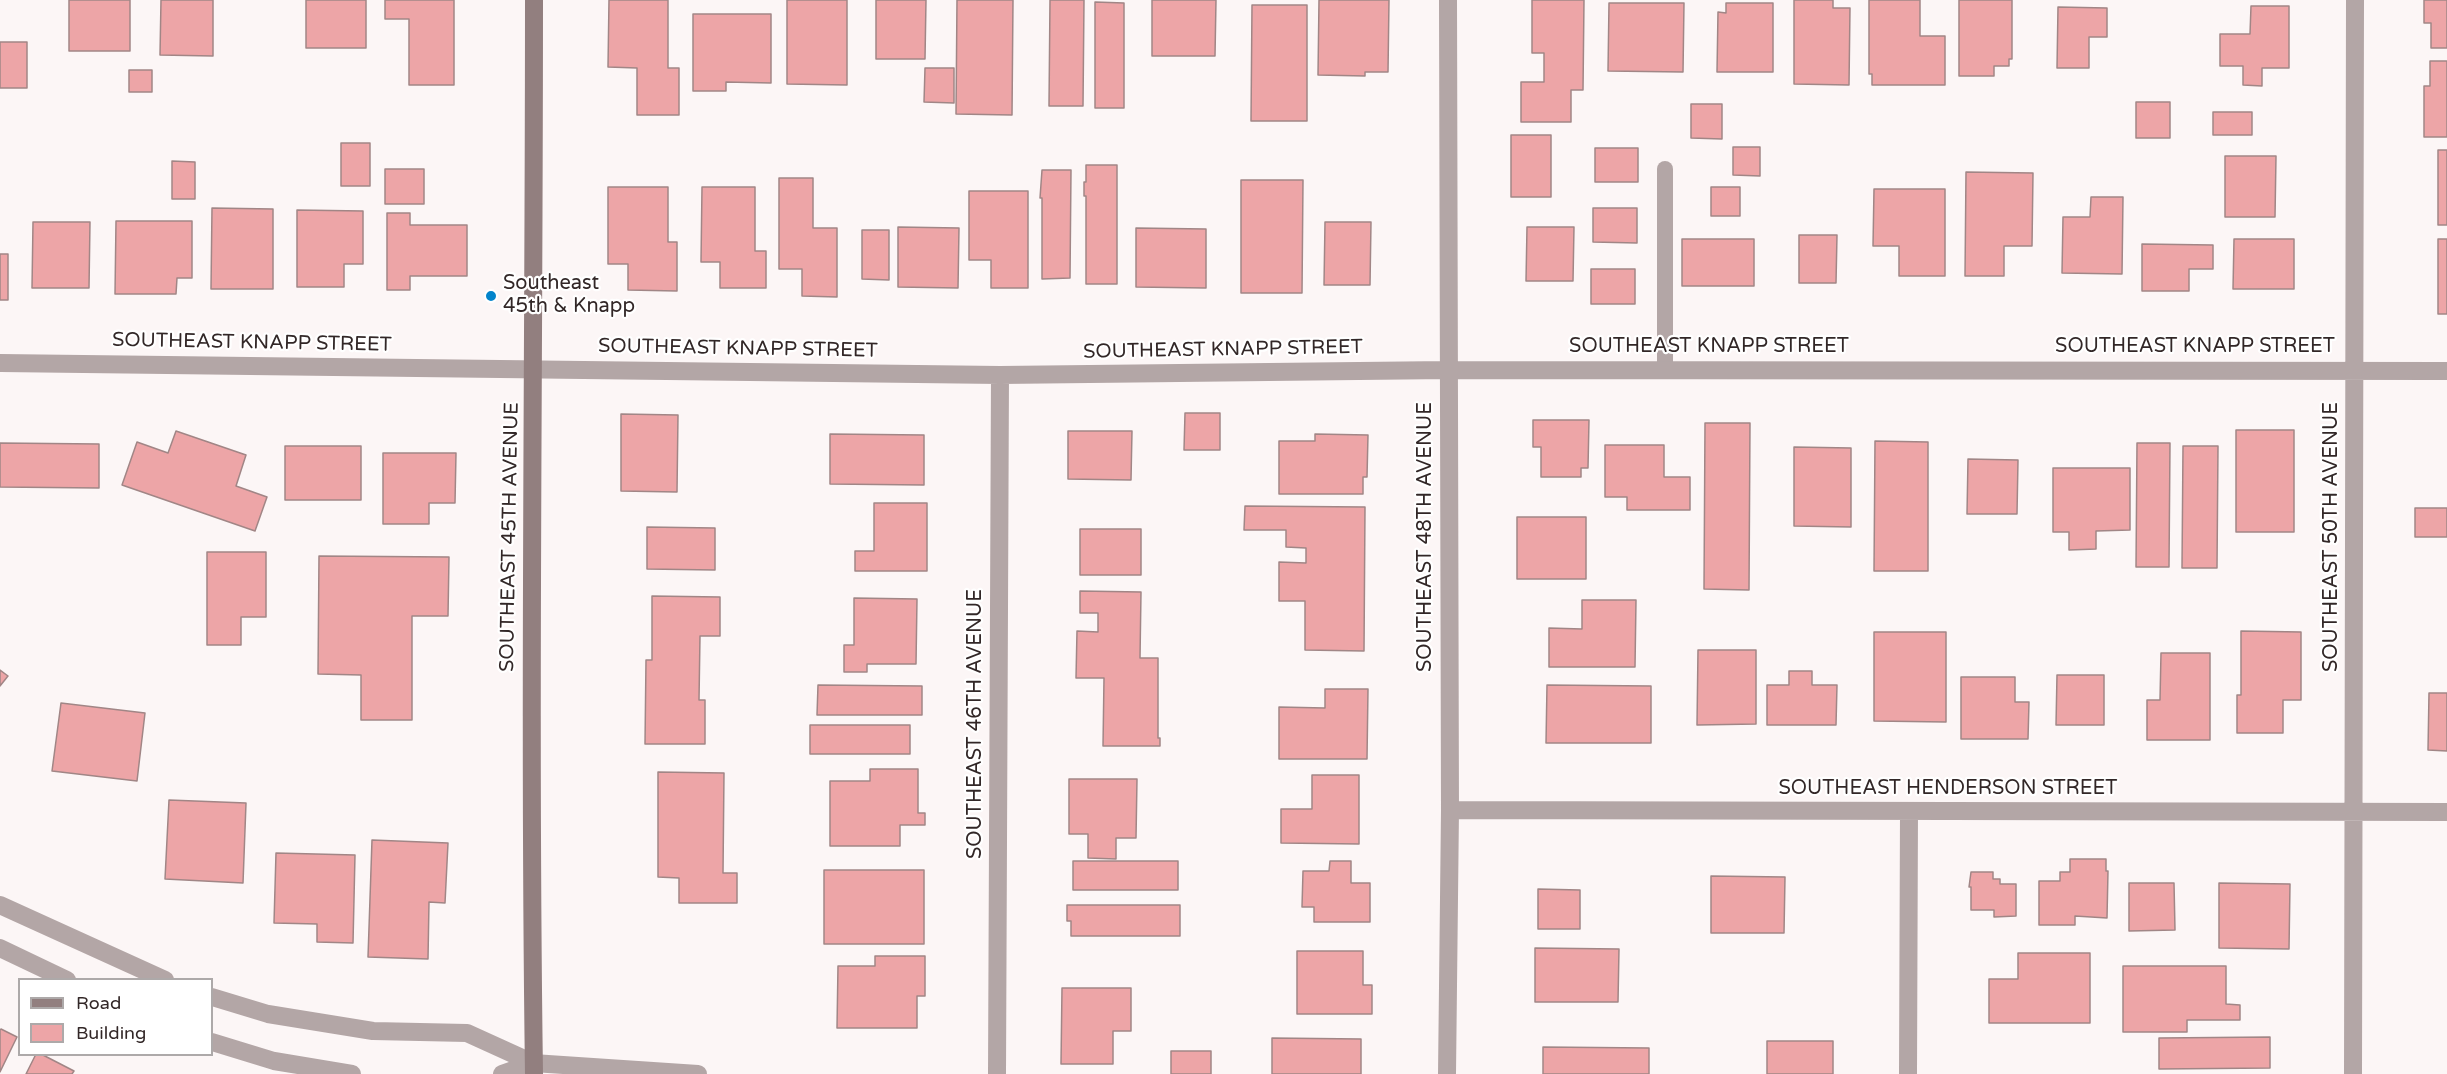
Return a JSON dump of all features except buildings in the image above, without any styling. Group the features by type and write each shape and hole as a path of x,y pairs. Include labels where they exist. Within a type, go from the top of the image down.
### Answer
{"street":[{"name":"SOUTHEAST 45TH AVENUE","path":"533,1069 530,757 534,368 534,0"},
{"name":"SOUTHEAST 48TH AVENUE","path":"1447,1074 1450,810 1448,0"},
{"name":"SOUTHEAST 50TH AVENUE","path":"2353,1074 2355,0"},
{"name":"SOUTHEAST KNAPP STREET","path":"0,363 1000,375 1448,370 2447,371"},
{"name":"SOUTHEAST 46TH AVENUE","path":"997,1074 1000,375"},
{"name":"SOUTHEAST HENDERSON STREET","path":"1450,810 2447,812"},
{"path":"1908,812 1908,1074"},
{"path":"0,905 161,978"},
{"path":"0,948 63,978"},
{"path":"213,997 268,1014 373,1031 467,1033 533,1069"},
{"path":"213,1042 274,1061 352,1074"},
{"path":"502,1074 533,1069 698,1074"}],"lane":[{"path":"1665,169 1665,370"}],"place":[{"name":"Southeast 45th & Knapp","path":"491,296"}]}
